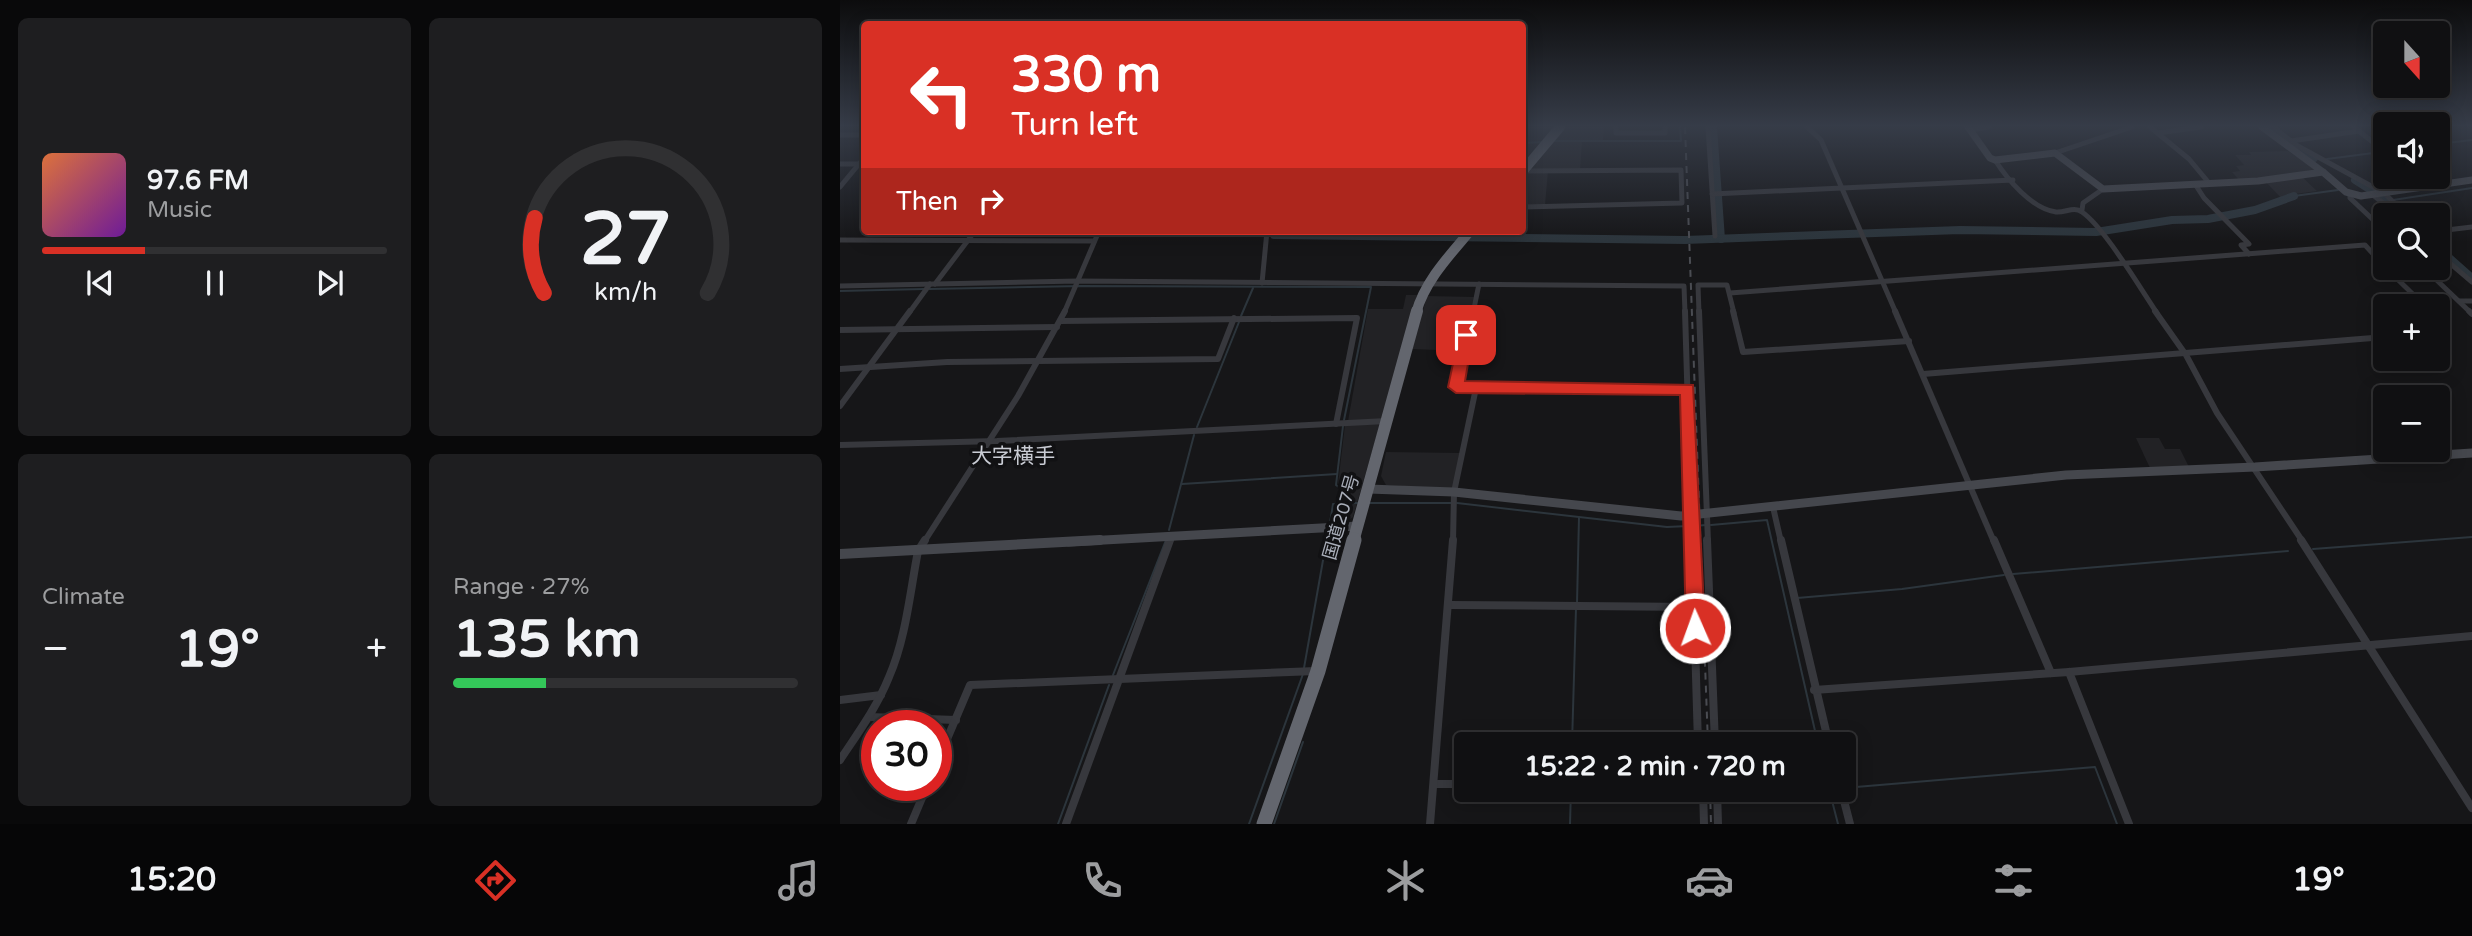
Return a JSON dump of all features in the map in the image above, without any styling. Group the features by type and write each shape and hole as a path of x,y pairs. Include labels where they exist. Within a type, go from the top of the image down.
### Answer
{"highway":[{"name":"国道207号","path":"1264,824 1318,671 1419,302 1427,284 1466,236"}],"street":[{"path":"840,187 860,165"},
{"path":"1710,165 1715,236"},
{"path":"1832,165 2051,673"},
{"path":"2000,165 2044,209 2082,209"},
{"path":"2075,165 2103,188"},
{"path":"2194,165 2209,183"},
{"path":"2314,165 2350,194 2350,198 2373,220"},
{"path":"2334,165 2384,193 2395,203"},
{"path":"1526,172 1681,170 1682,203 1526,207"},
{"path":"2323,172 2258,181 2103,188 2082,203 2082,209 2186,355 2216,411 2255,467 2472,808"},
{"path":"1712,194 2013,180"},
{"path":"2450,184 2472,180"},
{"path":"2195,184 2249,244 2241,245 2249,254"},
{"path":"2350,194 2373,195 2414,189"},
{"path":"2373,195 2383,203"},
{"path":"2450,230 2472,227"},
{"path":"840,407 868,366 972,235"},
{"path":"873,710 898,653 918,551 991,440 1038,360 1077,285 1097,235"},
{"path":"1262,283 1267,235"},
{"path":"840,240 1094,241"},
{"path":"1730,293 2365,245 2373,253"},
{"path":"2450,263 2472,282"},
{"path":"2399,280 2414,294"},
{"path":"2437,280 2472,314"},
{"path":"840,286 1262,283 1684,286 1698,732"},
{"path":"1715,732 1698,285 1724,284 1730,293 1743,352 1909,341"},
{"path":"1479,285 1456,387 1688,389"},
{"path":"2459,301 2472,300"},
{"path":"840,330 1234,318 1357,318 1336,424"},
{"path":"840,369 1038,360 1066,363 1219,359 1234,318"},
{"path":"1923,374 2373,338"},
{"path":"1430,824 1450,605 1454,500 1476,388"},
{"path":"840,445 1388,421"},
{"path":"1365,499 1454,500 1658,514 1692,522 1773,507 2106,472 2255,467 2472,453"},
{"path":"1773,507 1826,732"},
{"path":"840,554 918,551 967,545 1358,526"},
{"path":"1066,824 1172,535"},
{"path":"1450,605 1695,607"},
{"path":"1814,690 2069,672 2472,636"},
{"path":"952,729 970,685 1318,671"},
{"path":"2069,672 2129,824"},
{"path":"840,700 881,695"},
{"path":"952,720 956,720"},
{"path":"840,760 861,729"},
{"path":"1433,784 1454,784"},
{"path":"911,824 921,801"},
{"path":"1703,802 1704,824"},
{"path":"1717,802 1718,824"},
{"path":"1845,802 1850,824"}],"shaded area":[{"path":"1533,165 1580,165 1580,171 1548,171 1545,205 1526,205 1526,173"},
{"path":"2310,165 2315,169 2298,173 2317,191 2295,194 2283,200 2263,179 2239,180 2232,172 2240,171 2236,166"},
{"path":"1406,295 1417,295 1383,420 1348,421 1368,309 1403,309"},
{"path":"1427,296 1474,297 1461,351 1412,349"},
{"path":"1380,424 1353,517 1346,522 1333,522 1342,500 1343,488 1338,484 1345,425"},
{"path":"2136,438 2159,438 2165,449 2180,449 2189,467 2150,468"},
{"path":"1386,452 1461,453 1454,489 1386,485 1381,476"}],"waterway":[{"path":"1716,165 1721,239"},
{"path":"2355,180 2390,203"},
{"path":"2393,200 2472,188"},
{"path":"2294,196 2338,190"},
{"path":"1721,239 1960,230 2096,232 2172,220 2208,219 2255,210 2294,196"},
{"path":"1274,235 1721,239"},
{"path":"2450,259 2472,278"},
{"path":"929,289 1081,286 1371,287 1344,420"},
{"path":"1241,316 1253,288"},
{"path":"840,291 924,289"},
{"path":"1197,427 1239,322"},
{"path":"1339,502 1340,488 1336,485 1343,426"},
{"path":"1169,530 1194,435"},
{"path":"1182,484 1337,474"},
{"path":"1330,523 1333,504 1357,503"},
{"path":"1370,503 1451,503"},
{"path":"1457,503 1667,527 1688,526"},
{"path":"1577,603 1579,517"},
{"path":"1711,525 1767,520 1815,732"},
{"path":"1694,526 1706,525"},
{"path":"1304,668 1328,532"},
{"path":"2313,549 2472,537"},
{"path":"1113,675 1166,540"},
{"path":"2013,574 2288,551"},
{"path":"1797,598 1902,589 2004,575"},
{"path":"1572,732 1576,608"},
{"path":"1249,824 1303,674"},
{"path":"1058,824 1109,685"},
{"path":"1274,824 1303,742"},
{"path":"1856,787 2095,767 2117,824"},
{"path":"1570,824 1571,802"},
{"path":"1832,802 1838,824"}],"railway":[{"path":"1686,165 1708,732"},
{"path":"1710,802 1711,824"}],"district":[{"name":"大字横手","path":"1013,456"}],"route":[{"path":"1466,335 1456,387 1688,389 1695,628"}]}
